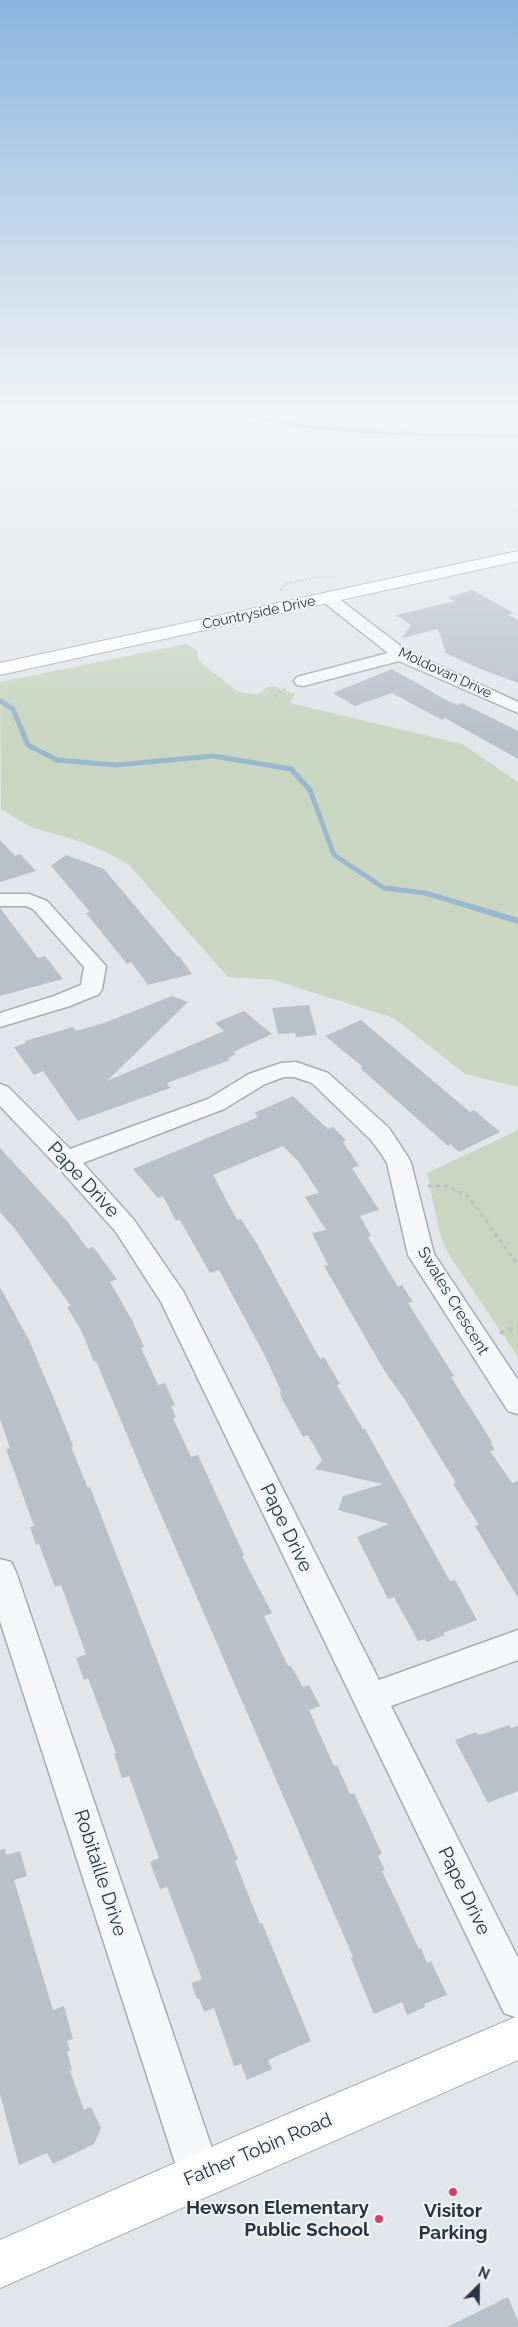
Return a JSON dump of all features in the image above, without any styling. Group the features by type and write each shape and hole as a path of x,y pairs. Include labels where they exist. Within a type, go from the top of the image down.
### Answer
{"main road":[{"name":"Countryside Drive","path":"3,668 518,556"},
{"name":"Father Tobin Road","path":"0,2264 200,2174 518,2038"}],"street":[{"name":"Moldovan Drive","path":"328,598 401,655 515,702"},
{"path":"303,681 401,655"},
{"path":"0,900 29,900 40,905 95,966 91,989 62,1001 0,1020"},
{"name":"Swales Crescent","path":"66,1160 216,1104 257,1079 281,1070 296,1070 320,1078 380,1134 390,1147 399,1163 421,1255 518,1403"},
{"name":"Pape Drive","path":"0,1092 66,1160 125,1226 173,1298 518,1999"},
{"name":"Robitaille Drive","path":"0,1572 200,2174"},
{"path":"369,1699 518,1644"}],"path":[{"path":"428,1186 446,1186 468,1196 518,1265"},
{"path":"498,1334 518,1326"}],"green space":[{"path":"186,644 197,650 198,660 237,691 257,695 267,687 276,686 281,690 296,694 290,703 462,744 518,782 518,1087 465,1074 394,1018 274,980 228,977 129,865 110,854 82,842 31,827 1,809 0,682"},
{"path":"518,1129 518,1357 449,1255 440,1234 427,1173"}],"building":[{"path":"472,590 514,613 508,615 518,620 518,683 478,668 446,653 438,629 402,638 411,625 396,615 455,601 448,597"},
{"path":"392,669 448,701 457,705 462,703 518,731 518,759 445,718 442,720 392,693 355,706 333,693"},
{"path":"0,840 15,856 20,854 36,871 0,882"},
{"path":"66,855 104,869 177,956 179,956 192,974 148,985 131,962 127,964 86,913 90,912 51,866"},
{"path":"0,908 38,958 45,956 63,979 0,996"},
{"path":"172,996 188,1002 107,1081 224,1031 215,1023 244,1011 272,1034 233,1052 236,1054 228,1058 230,1060 167,1083 170,1088 78,1121 43,1071 34,1075 14,1047 26,1043 25,1041 73,1027 76,1031 104,1023"},
{"path":"309,1005 317,1035 296,1037 295,1033 278,1034 272,1008"},
{"path":"361,1020 470,1112 474,1110 500,1132 459,1152 450,1144 448,1146 360,1068 363,1067 325,1036"},
{"path":"293,1096 328,1129 333,1127 346,1140 343,1142 359,1166 352,1168 379,1210 360,1216 371,1236 368,1237 398,1287 402,1285 413,1302 408,1303 454,1376 451,1377 492,1442 495,1450 490,1451 512,1483 518,1481 518,1598 475,1526 479,1525 453,1484 456,1483 405,1400 384,1370 324,1266 328,1265 312,1233 326,1230 305,1197 319,1193 298,1161 283,1146 213,1175 237,1220 241,1219 257,1244 320,1359 324,1357 340,1384 337,1385 363,1429 365,1429 450,1581 455,1580 477,1620 443,1633 445,1635 427,1642 425,1639 418,1641 394,1597 388,1599 357,1537 389,1524 338,1510 343,1496 383,1484 315,1469 322,1460 308,1435 303,1437 282,1399 281,1391 265,1356 219,1270 210,1273 180,1220 176,1221 163,1196 158,1198 133,1169 258,1117 254,1113"},
{"path":"0,1148 66,1220 88,1249 93,1247 117,1279 110,1282 132,1320 144,1347 141,1348 158,1385 165,1383 175,1405 171,1406 176,1417 173,1418 191,1457 198,1455 244,1555 242,1556 272,1613 264,1616 288,1666 291,1666 303,1687 309,1685 320,1706 309,1710 334,1766 337,1765 350,1794 354,1793 382,1854 378,1856 385,1870 382,1871 419,1949 421,1948 427,1963 431,1961 447,1995 424,2004 425,2007 407,2015 402,2002 374,2014 351,1958 353,1957 96,1361 94,1362 82,1332 67,1307 71,1306 15,1229 0,1212"},
{"path":"0,1287 29,1340 60,1413 73,1446 71,1447 88,1488 90,1487 195,1757 238,1859 235,1861 260,1924 262,1923 311,2041 268,2060 272,2069 247,2080 241,2064 234,2066 214,2008 204,2012 199,1999 197,1999 191,1983 202,1979 167,1887 160,1889 150,1862 159,1858 129,1776 122,1778 114,1754 116,1753 88,1678 84,1680 76,1658 86,1654 61,1585 55,1587 39,1544 36,1545 30,1527 34,1526 6,1449 10,1448 0,1419"},
{"path":"509,1725 511,1728 518,1726 518,1791 488,1803 455,1740 476,1732 478,1735"},
{"path":"5,1849 6,1855 20,1851 27,1876 14,1880 53,2010 64,2006 73,2039 67,2041 70,2050 67,2052 72,2070 70,2071 84,2110 91,2107 101,2128 94,2144 53,2164 47,2153 19,2165 0,2094 0,1850"},
{"path":"508,2297 518,2321 518,2327 447,2327"}],"waterway":[{"path":"0,701 13,709 28,745 57,760 116,765 213,756 291,769 310,790 334,855 384,888 425,893 476,908"},
{"path":"472,907 518,921"}],"place":[{"name":"Visitor Parking","path":"453,2192"},
{"name":"Hewson Elementary Public School","path":"379,2219"}]}
